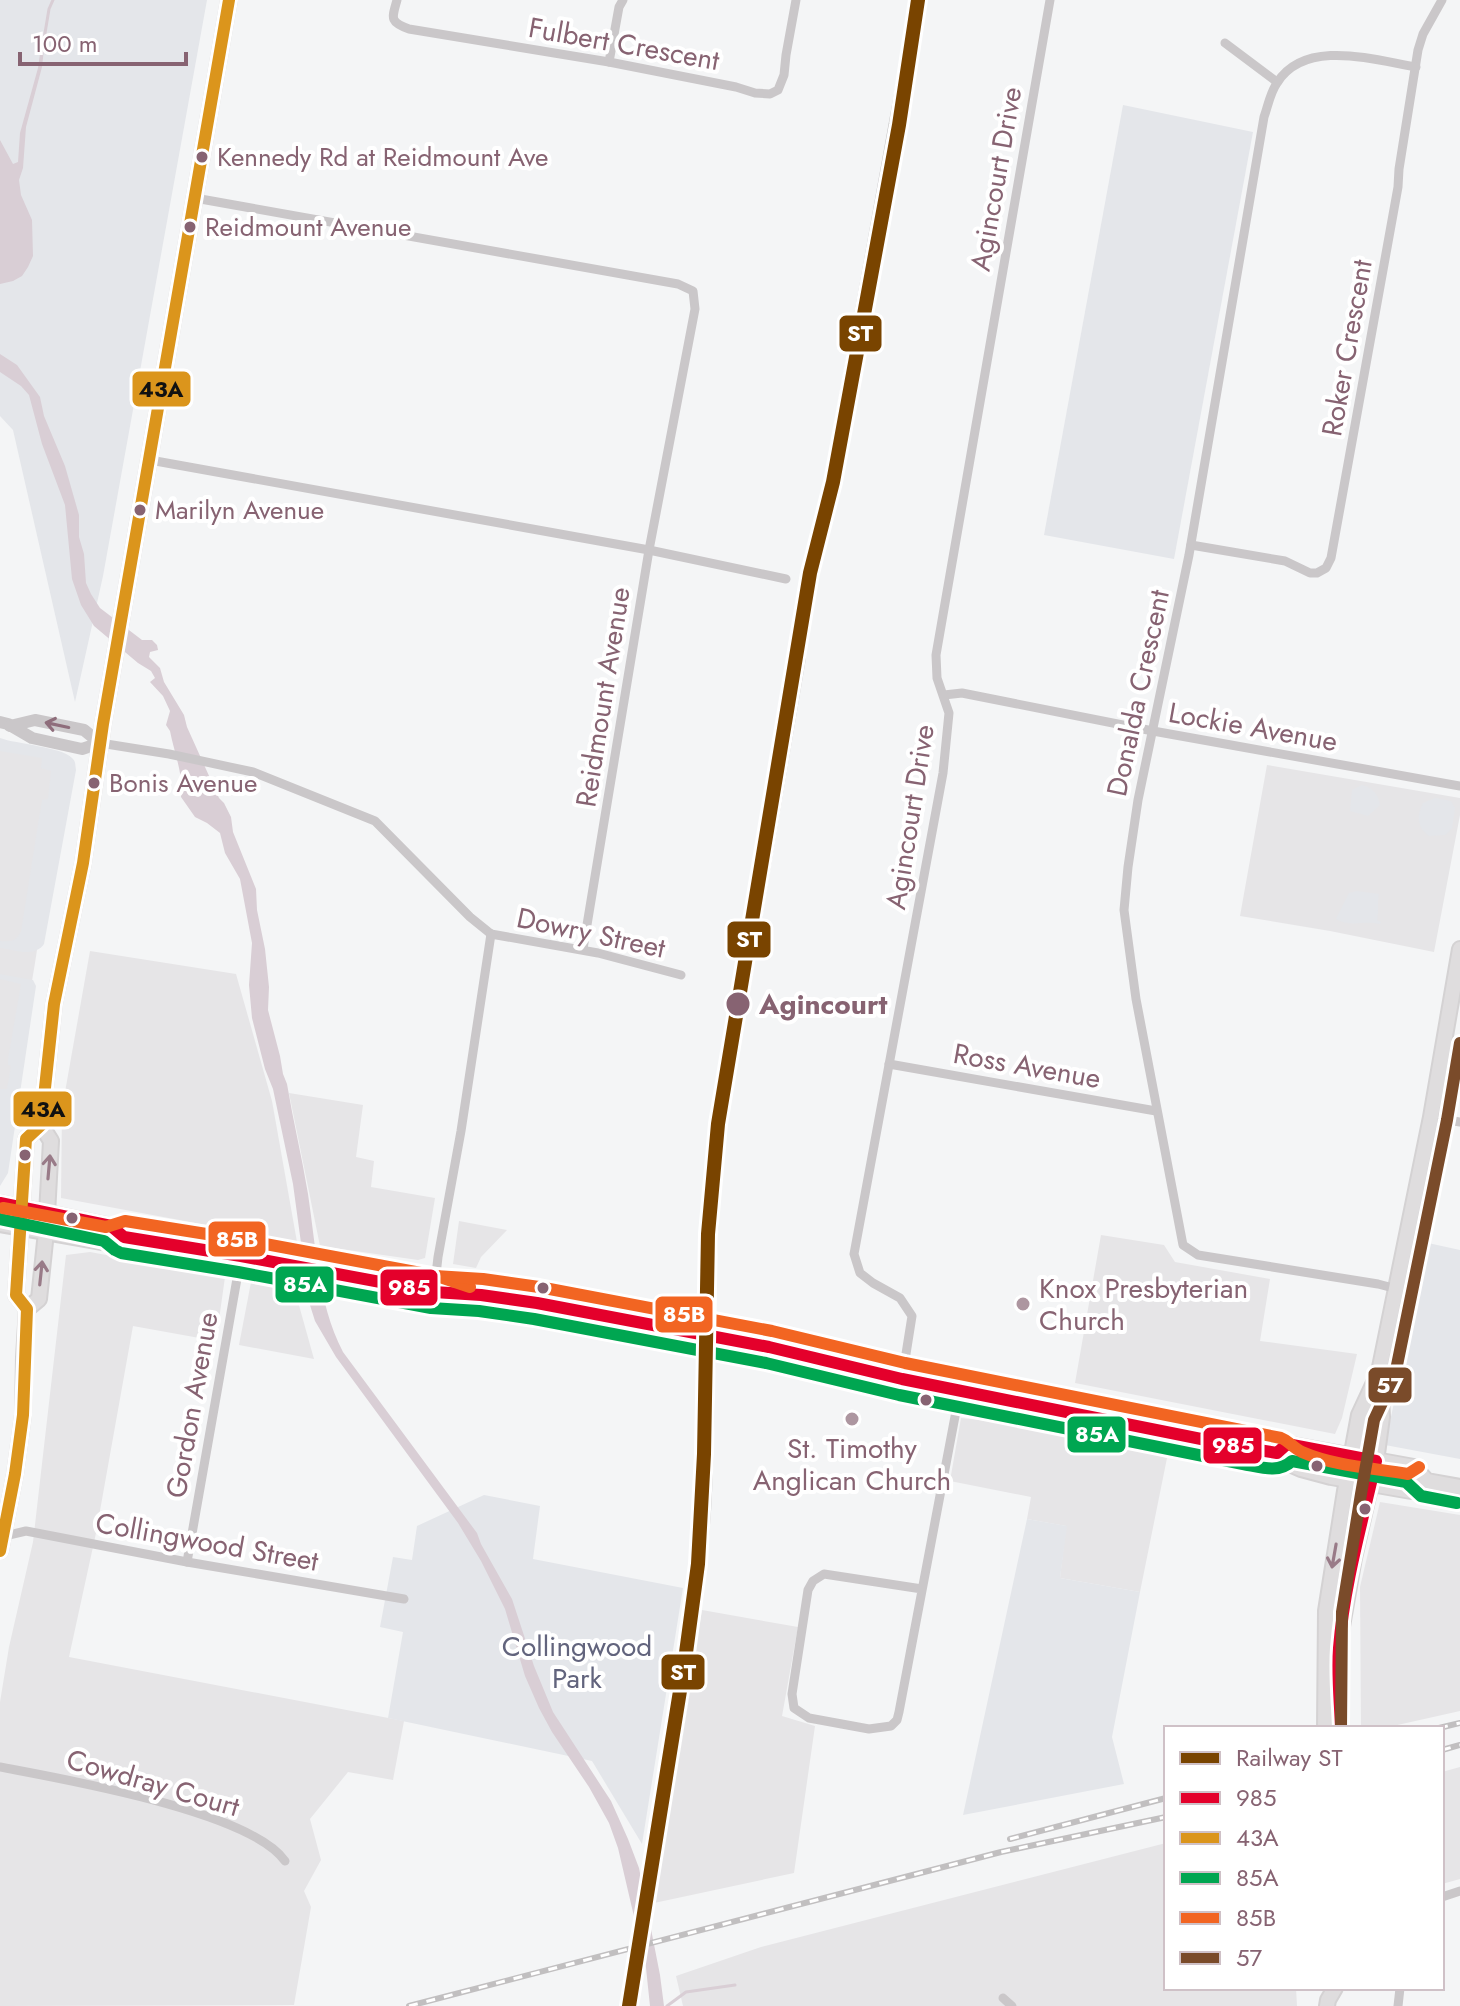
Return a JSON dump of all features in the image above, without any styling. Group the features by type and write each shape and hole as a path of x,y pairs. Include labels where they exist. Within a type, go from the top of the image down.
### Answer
{"main road":[{"path":"27,1309 39,1299 46,1232 51,1141 41,1125 54,1004 83,863 114,659 229,0"},
{"path":"1325,1726 1326,1611 1347,1480 1359,1415 1379,1372 1397,1289 1460,949"},
{"path":"1,1542 23,1415 27,1309 16,1295 26,1139 41,1125"},
{"path":"0,1203 111,1226 124,1237"},
{"path":"0,1224 107,1243 124,1237 434,1292 537,1303 769,1347 902,1379 1277,1453 1285,1462 1301,1469 1371,1485 1411,1491 1427,1481"},
{"path":"1341,1726 1338,1674 1341,1632 1376,1461 1382,1417 1379,1372"},
{"path":"1277,1453 1287,1444 1414,1467 1427,1481 1460,1487"}],"street":[{"name":"Fulbert Crescent","path":"397,0 394,21 409,29 609,62 770,94 778,90 784,75 796,0"},
{"path":"609,62 623,0"},
{"name":"Agincourt Drive","path":"902,1379 912,1316 900,1298 860,1273 854,1254 943,773 949,713 937,678 936,655 1050,0"},
{"name":"Roker Crescent","path":"1191,545 1285,561 1310,573 1326,568 1331,558 1398,187 1418,50 1423,34 1442,0"},
{"path":"1225,43 1277,82 1286,72 1315,56 1350,56 1416,67"},
{"name":"Donalda Crescent","path":"1277,82 1264,117 1191,545 1138,800 1124,910 1136,999 1183,1245 1198,1255 1397,1289"},
{"name":"Reidmount Avenue","path":"195,198 678,284 693,291 695,309 649,550 583,949"},
{"path":"150,460 649,550 786,579"},
{"name":"Lockie Avenue","path":"944,695 962,693 1460,786"},
{"path":"5,724 35,720 84,730 100,743 253,772 375,821 470,917 491,934 434,1292"},
{"name":"Dowry Street","path":"491,934 583,949 681,975"},
{"name":"Ross Avenue","path":"889,1064 1156,1111"},
{"path":"1431,1117 1460,1122"},
{"name":"Gordon Avenue","path":"187,1562 241,1256"},
{"path":"922,1589 824,1574 813,1581 808,1590 792,1694 797,1712 809,1718 869,1729 891,1726 897,1720 960,1390"},
{"name":"Collingwood Street","path":"1,1542 28,1531 404,1599"},
{"name":"Cowdray Court","path":"0,1767 119,1791 205,1816 266,1843 285,1861"},
{"path":"1003,1998 1012,2006"}],"shaded area":[{"path":"44,39 42,67 26,127 19,180 21,195 32,220 33,256 22,276 0,284 0,140 13,164 18,162 20,133"},
{"path":"0,354 17,365 40,397 79,515 79,537 86,583 91,594 100,608 142,640 152,640 157,645 158,650 150,652 149,657 160,668 164,682 184,715 219,798 231,817 233,832 256,889 269,987 268,1010 287,1084 308,1194 319,1275 335,1334 343,1352 477,1533 512,1599 553,1712 611,1801 639,1868 664,2006 650,2006 646,1968 618,1848 609,1823 539,1708 525,1676 505,1609 481,1561 458,1523 336,1357 315,1321 309,1302 293,1184 273,1089 252,1018 249,985 252,943 240,879 225,853 220,833 195,817 181,797 180,772 166,725 170,711 163,696 150,682 155,678 151,671 94,626 81,605 72,579 65,505 42,444 29,395 0,372"},
{"path":"0,745 66,761 0,1171"},
{"path":"1267,765 1460,798 1460,815 1434,952 1240,916"},
{"path":"90,951 236,974 272,1101 297,1242 61,1198 62,1109"},
{"path":"289,1093 363,1105 356,1157 374,1161 371,1187 435,1198 425,1258 418,1260 320,1246"},
{"path":"459,1221 507,1230 481,1257 476,1268 453,1264"},
{"path":"1101,1235 1164,1245 1175,1262 1270,1279 1260,1341 1357,1354 1342,1418 1335,1434 1075,1383"},
{"path":"90,1252 225,1277 216,1341 133,1326 96,1533 69,1657 404,1721 393,1780 348,1772 310,1819 321,1860 304,1891 311,1907 294,2005 0,2006 0,1702 33,1542 66,1255"},
{"path":"252,1277 295,1291 314,1359 239,1345"},
{"path":"961,1418 1062,1429 1167,1458 1140,1592 1060,1578 1066,1526 1027,1519 1031,1497 950,1481"},
{"path":"1380,1502 1460,1515 1460,1711 1393,1726 1361,1726 1360,1587"},
{"path":"702,1610 798,1627 782,1716 815,1726 794,1873 654,1903"},
{"path":"1460,1767 1460,1879 1444,1883 1444,1771"},
{"path":"1164,1844 1164,1990 1296,1990 1297,2006 683,2006 676,1976 761,1947"}],"green space":[{"path":"0,0 207,0 103,576 75,702 13,430 0,416"},
{"path":"1123,105 1253,132 1174,559 1044,535"},
{"path":"0,738 67,754 74,761 76,770 44,944 30,952 0,948 0,941 13,940 21,931 42,800 48,799 51,771 41,768 42,758 0,751"},
{"path":"1362,785 1374,792 1380,805 1368,816 1350,811 1352,790"},
{"path":"1435,798 1451,801 1455,808 1452,829 1445,835 1429,836 1420,825 1419,812 1423,803"},
{"path":"1349,893 1379,894 1377,920 1380,924 1347,923 1336,919"},
{"path":"0,974 33,980 36,986 8,1173 0,1186 0,1089 7,1089 11,1066 8,1059 21,984 0,979"},
{"path":"1428,1243 1460,1250 1460,1459 1385,1445"},
{"name":"Collingwood Park","path":"484,1495 540,1506 533,1559 683,1588 642,1844 592,1761 388,1718 403,1632 380,1627 393,1557 412,1560 417,1526"},
{"path":"1027,1519 1067,1526 1060,1578 1140,1592 1112,1737 1124,1784 963,1815"}],"waterway":[{"path":"44,39 53,0"},
{"path":"667,2006 686,1992 735,1985"}],"railway":[{"path":"827,481 914,0"},
{"path":"661,1843 689,1678 708,1512 715,1221 724,1125 803,658"},
{"path":"1444,1727 1460,1723"},
{"path":"1444,1749 1460,1745"},
{"path":"1010,1839 1164,1799"},
{"path":"409,2006 1001,1852 1164,1817"}],"rail line":[{"name":"ST","path":"629,2006 698,1564 704,1454 708,1234 718,1124 810,573 833,482 899,125 918,0"}],"transit line":[{"name":"43A","path":"0,1551 23,1415 27,1309 16,1295 26,1139 41,1125 54,1004 83,863 103,724 229,0"},
{"name":"57","path":"1341,1726 1342,1612 1361,1494 1374,1420 1395,1375 1460,1043"},
{"name":"985","path":"0,1203 111,1226 124,1237 434,1292 537,1303 769,1347 902,1379 1246,1448 1277,1453 1287,1444 1376,1461 1341,1624 1338,1668 1341,1726"},
{"name":"85B","path":"3,1208 106,1227 125,1221 244,1240 437,1276 470,1287"},
{"name":"85A","path":"0,1219 104,1241 121,1253 431,1308 534,1319 766,1363 899,1395 1256,1467 1275,1468 1292,1461 1406,1482 1421,1496 1457,1503"},
{"name":"85B","path":"435,1276 539,1287 772,1331 905,1363 1281,1438 1302,1452 1340,1464 1408,1474 1419,1467"}],"place":[{"name":"Kennedy Rd at Reidmount Ave","path":"202,157"},
{"name":"Reidmount Avenue","path":"190,227"},
{"name":"Marilyn Avenue","path":"140,510"},
{"name":"Bonis Avenue","path":"94,783"},
{"name":"Agincourt","path":"738,1004"},
{"name":"Knox Presbyterian Church","path":"1023,1304"},
{"name":"St. Timothy Anglican Church","path":"852,1419"}]}
